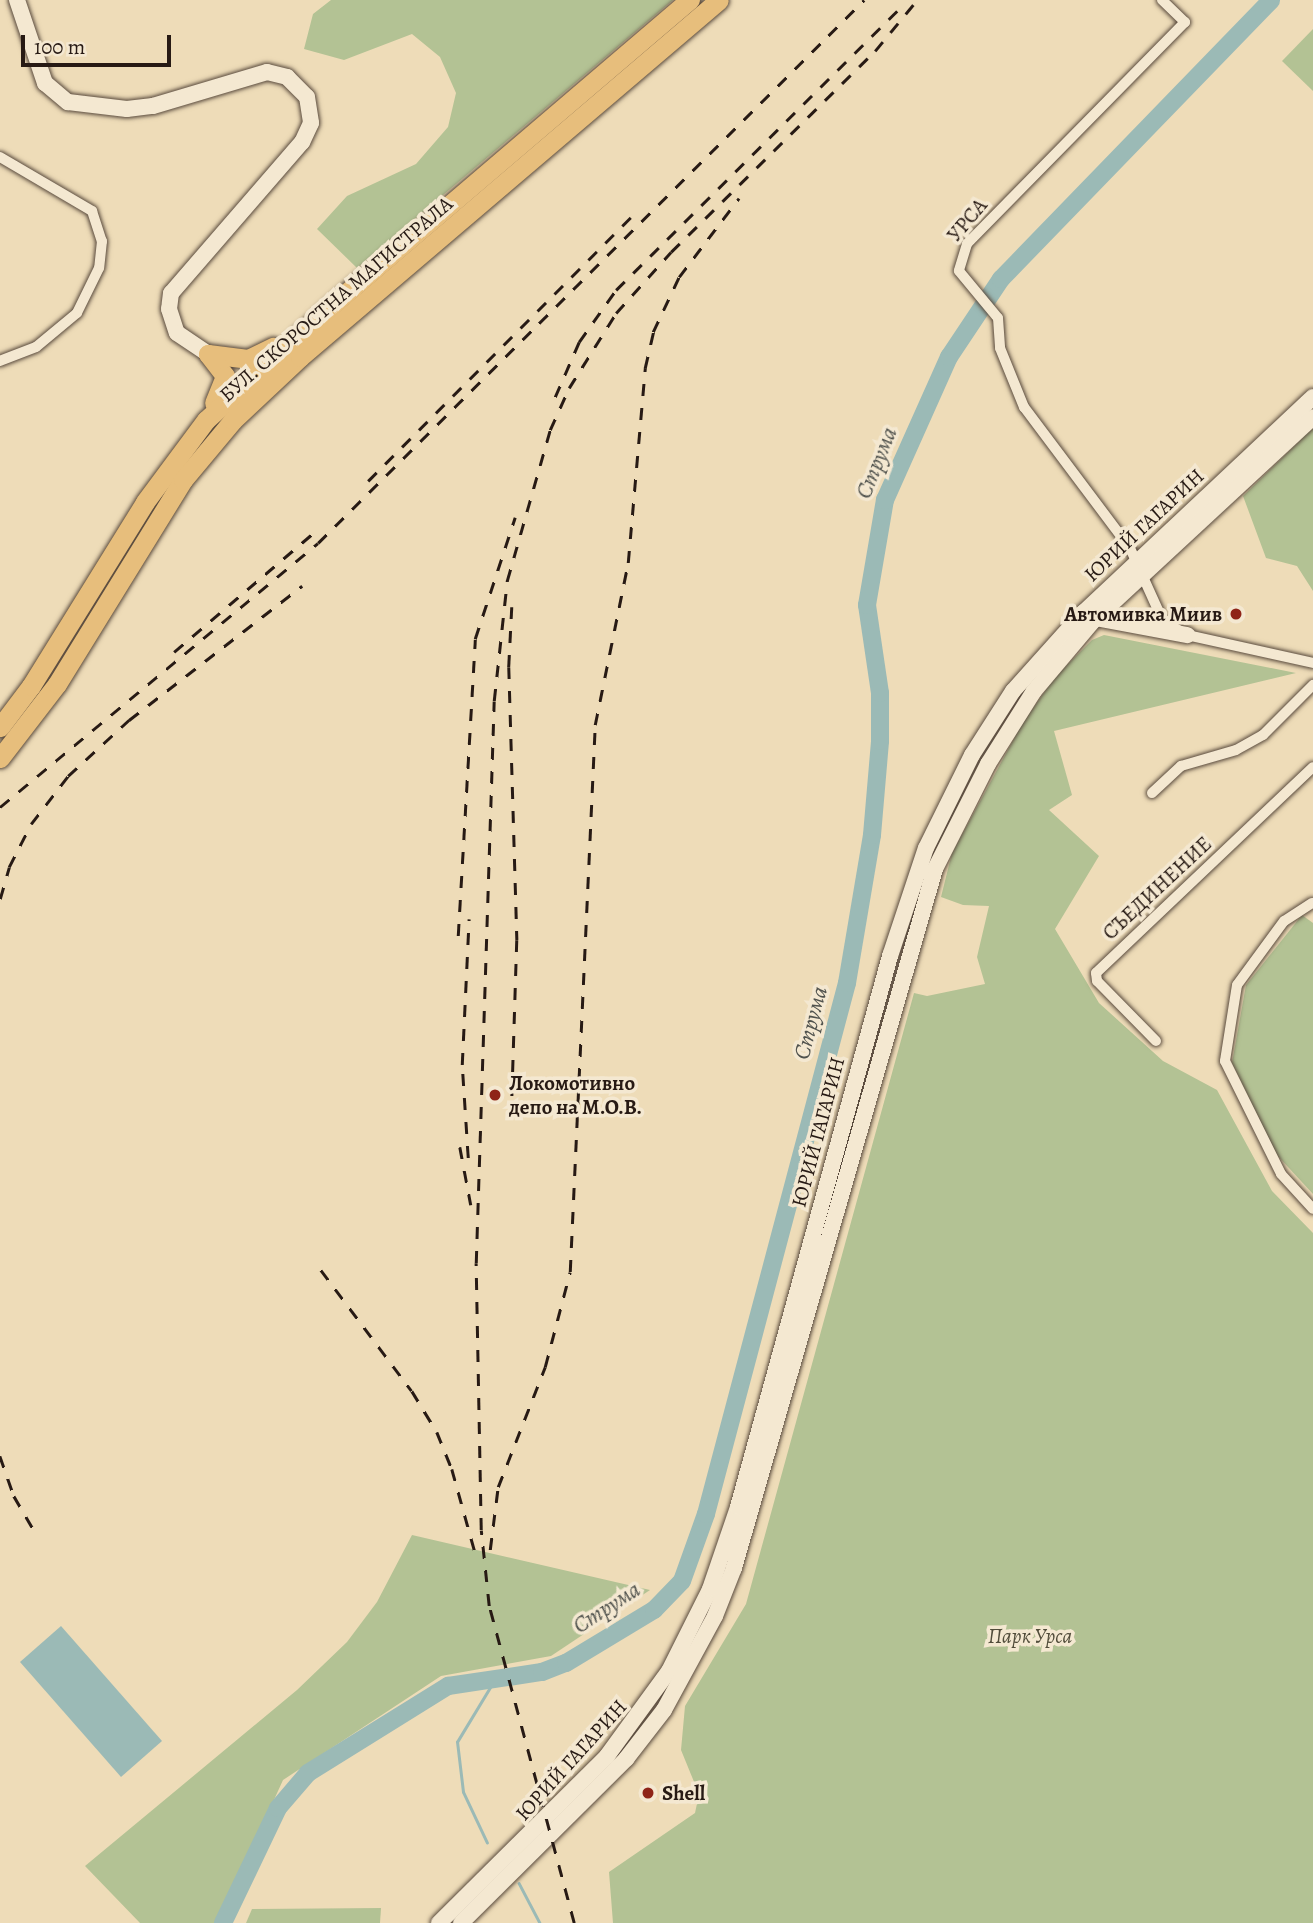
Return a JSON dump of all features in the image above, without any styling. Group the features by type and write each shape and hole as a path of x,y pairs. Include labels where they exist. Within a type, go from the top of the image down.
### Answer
{"highway":[{"name":"БУЛ. СКОРОСТНА МАГИСТРАЛА","path":"0,758 57,684 88,615 145,502 188,442 244,382 690,0"},
{"name":"БУЛ. СКОРОСТНА МАГИСТРАЛА","path":"0,726 88,615 183,481 233,420 300,357 719,0"},
{"path":"208,354 254,358 344,295"},
{"path":"188,442 226,382 223,370 208,354"}],"street":[{"path":"17,0 45,83 68,102 127,109 153,106 267,72 286,77 307,97 311,123 302,142 171,293 169,309 177,333 208,354"},
{"name":"УРСА","path":"1162,0 1185,22 967,243 959,271 992,307 1000,348 1024,407 1137,568 1163,621 1187,635"},
{"path":"0,157 92,211 102,241 99,268 77,313 36,347 0,361"},
{"name":"ЮРИЙ ГАГАРИН","path":"439,1923 607,1756 645,1710 693,1625 738,1507 866,1037 930,838 972,755 1013,691 1313,397"},
{"name":"ЮРИЙ ГАГАРИН","path":"461,1923 626,1759 664,1710 715,1616 734,1568 935,869 988,764 1022,710 1137,568 1313,417"},
{"path":"1096,618 1311,663 1313,685 1263,735 1236,750 1181,766 1152,793"},
{"name":"СЪЕДИНЕНИЕ","path":"1156,1041 1097,981 1096,973 1313,767"},
{"path":"1312,903 1298,907 1284,921 1237,985 1226,1061 1229,1074 1257,1119 1281,1174 1313,1209"}],"green space":[{"path":"331,0 673,0 357,268 317,229 347,196 416,164 448,127 456,93 440,57 412,34 344,60 304,49 313,14"},
{"path":"1313,29 1313,91 1282,61"},
{"path":"1313,428 1313,591 1297,566 1266,558 1243,496"},
{"name":"Парк Урса","path":"1104,635 1296,673 1054,731 1072,795 1049,810 1099,856 1055,929 1099,1003 1163,1061 1217,1090 1272,1191 1313,1233 1313,1923 613,1923 609,1872 695,1813 699,1794 681,1750 685,1706 746,1604 914,993 927,996 985,984 977,957 989,906 963,905 941,897 952,853 1022,724 1055,677 1092,640"},
{"path":"1302,915 1313,923 1313,1194 1276,1154 1232,1063 1246,985"},
{"path":"412,1535 650,1590 551,1656 441,1676 283,1780 218,1923 140,1923 85,1866 297,1690 347,1642 377,1602"},
{"path":"381,1908 380,1923 246,1923 252,1909"}],"water":[{"path":"61,1626 162,1741 121,1777 20,1662"}],"waterway":[{"name":"Струма","path":"223,1923 278,1808 308,1773 448,1686 542,1672 566,1663 654,1610 682,1581 706,1514 847,983 872,835 880,741 880,693 867,605 885,500 949,357 1001,279 1271,0"},
{"path":"487,1843 463,1792 457,1742 497,1676"},
{"path":"519,1883 540,1923"}],"railway":[{"path":"0,807 318,543 864,0"},
{"path":"574,1923 489,1606 481,1530 476,1263 494,701 507,581 550,430 569,388 616,313 671,252 875,51 917,0"},
{"path":"555,397 579,342 616,290 903,5"},
{"path":"490,1550 498,1487 545,1367 570,1272 595,725 628,563 645,368 653,332 679,277 739,198"},
{"path":"368,481 637,211"},
{"path":"458,936 475,639 515,517"},
{"path":"174,652 312,534"},
{"path":"0,899 9,867 31,824 68,776 129,720 302,586"},
{"path":"512,607 509,667 517,940 512,1103"},
{"path":"468,1158 462,1065 469,919"},
{"path":"460,1147 471,1205"},
{"path":"321,1270 412,1391 437,1432 452,1469 475,1552"},
{"path":"0,1456 14,1496 35,1532"}],"place":[{"name":"Автомивка Миив","path":"1236,614"},
{"name":"Локомотивно депо на М.О.В.","path":"495,1095"},
{"name":"Shell","path":"648,1793"}]}
